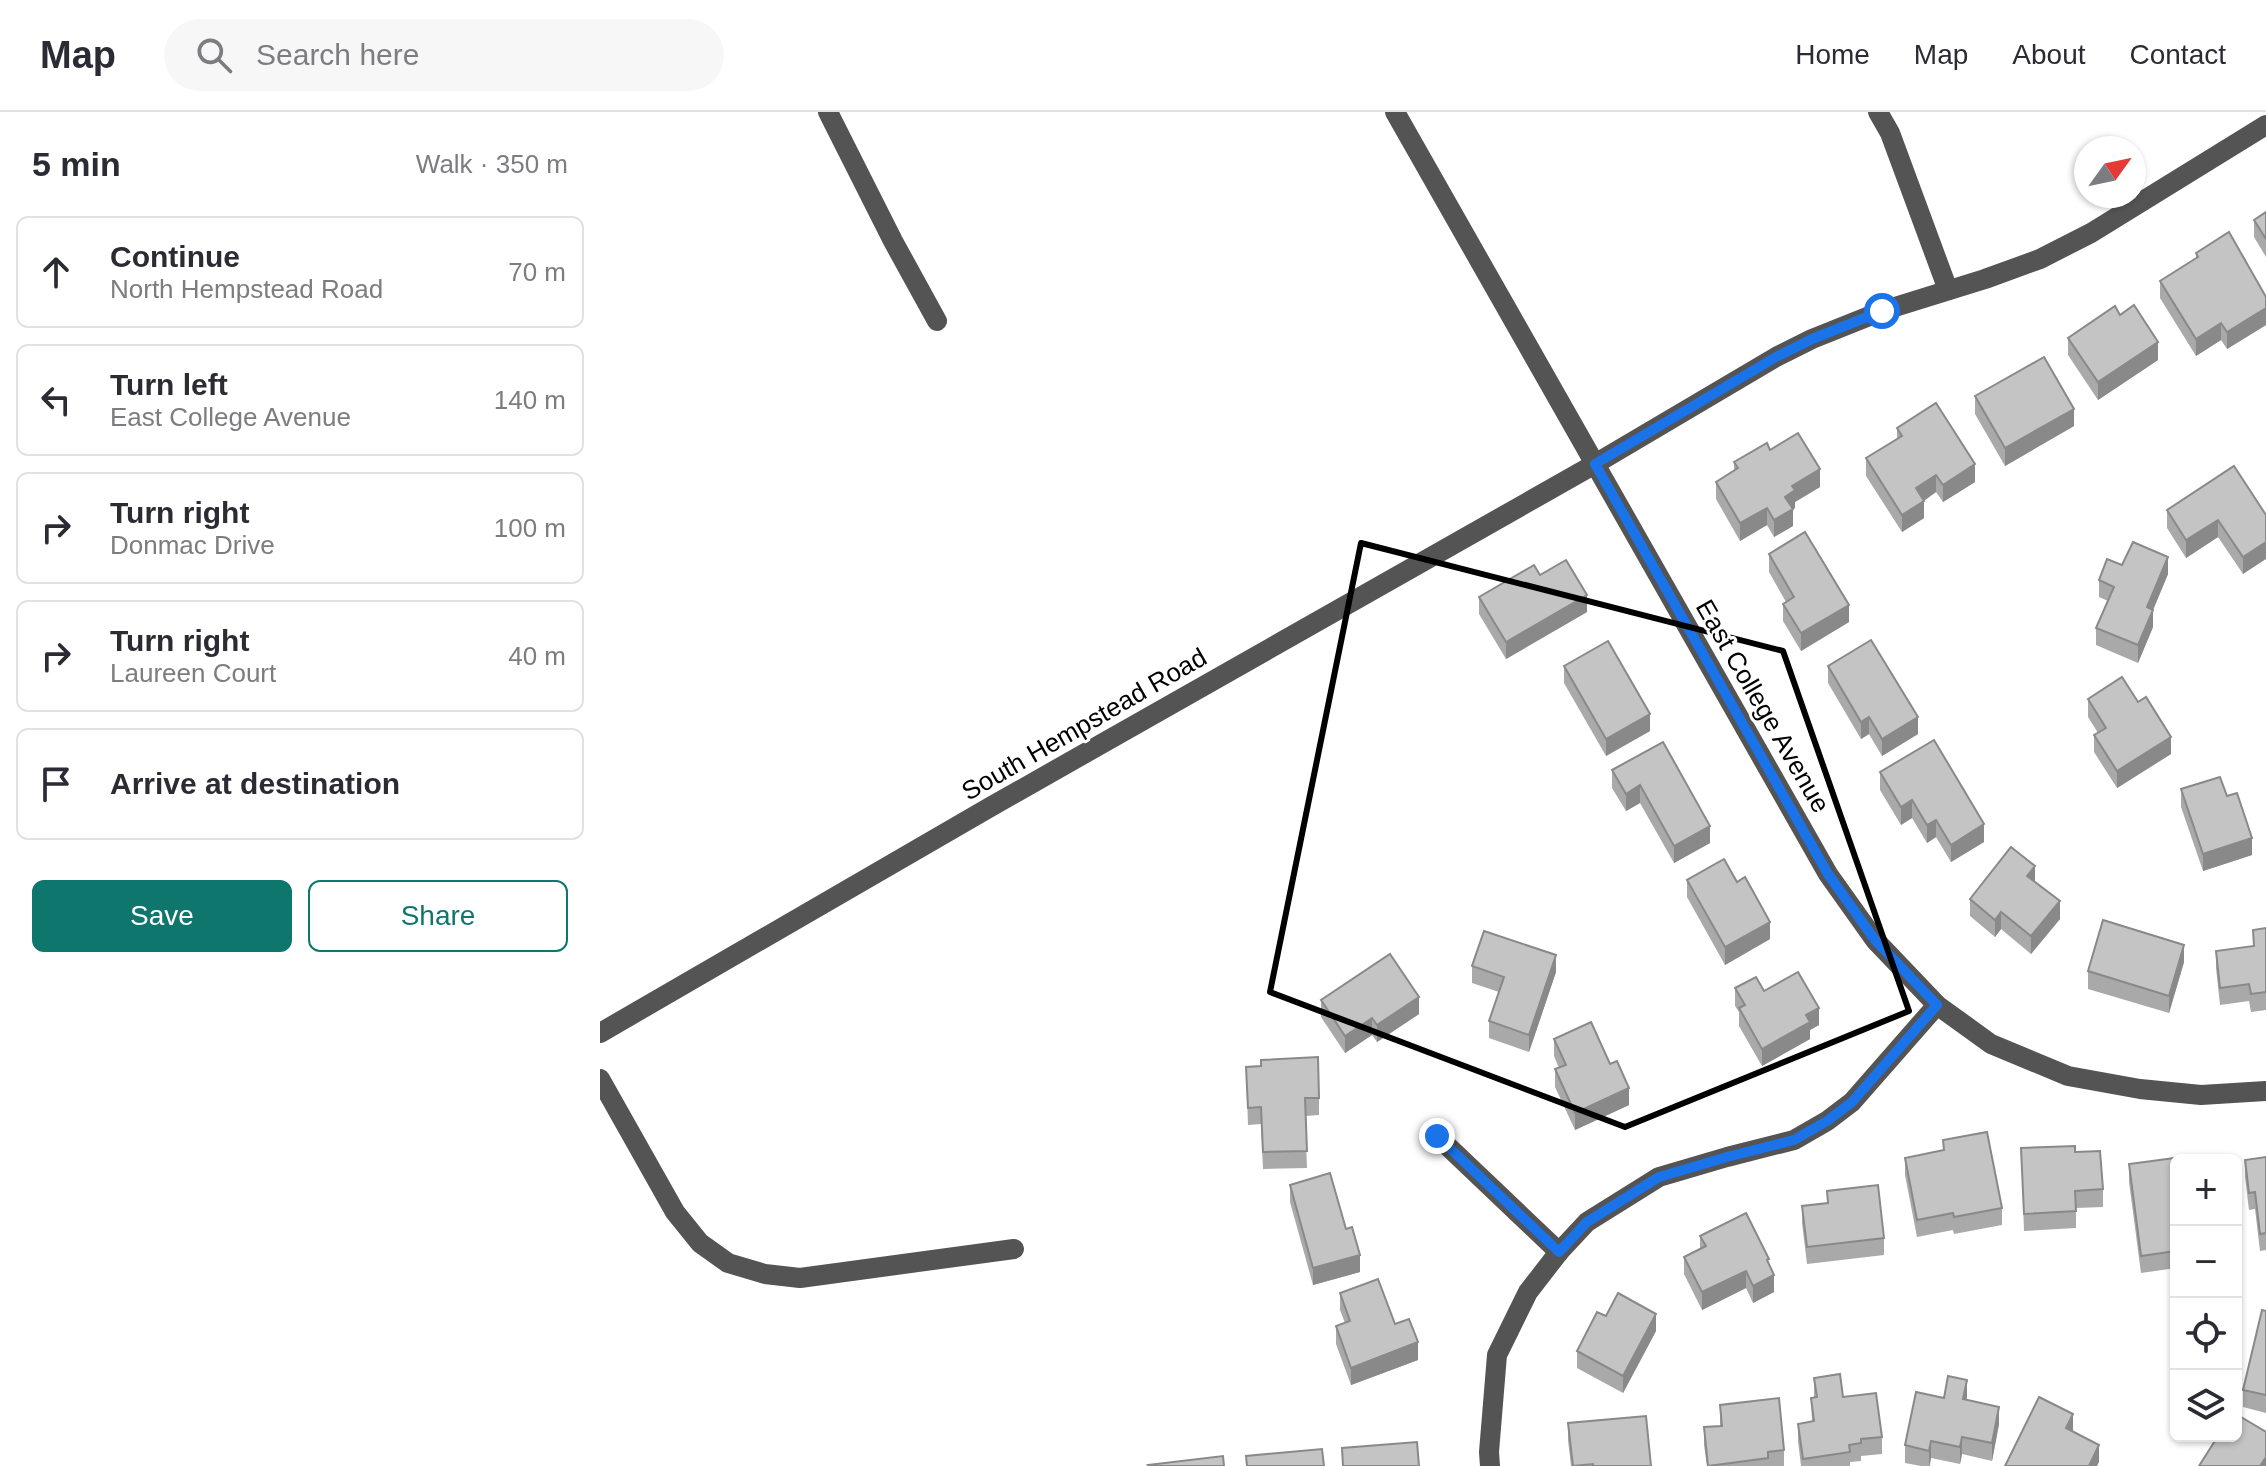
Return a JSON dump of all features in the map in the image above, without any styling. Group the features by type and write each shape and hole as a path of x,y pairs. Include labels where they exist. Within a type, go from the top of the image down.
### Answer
{"street":[{"path":"828,112 937,321"},
{"name":"East College Avenue","path":"1395,112 1828,874 1875,940 1937,1005 1991,1044 2068,1076 2140,1089 2201,1095 2266,1091"},
{"path":"1878,112 1890,133 1948,290"},
{"name":"South Hempstead Road","path":"600,1033 1595,464 1734,380 1812,339 1882,311 2040,259 2091,233 2266,125"},
{"path":"1490,1466 1497,1355 1528,1292 1587,1222 1659,1177 1794,1140 1827,1121 1852,1102 1937,1005"},
{"path":"600,1079 675,1212 700,1243 728,1263 765,1274 800,1278 1014,1249"},
{"path":"1437,1136 1559,1252"}],"highlighted area":[{"path":"1361,543 1783,651 1909,1011 1625,1127 1270,992"}],"building":[{"path":"2266,212 2266,239 2254,220"},
{"path":"2229,232 2266,297 2266,308 2227,332 2221,323 2196,339 2160,281 2198,257 2196,253"},
{"path":"2134,305 2158,342 2098,382 2068,338 2115,306 2120,315"},
{"path":"2044,357 2074,409 2005,448 1975,396"},
{"path":"1936,403 1975,464 1943,485 1936,475 1916,488 1924,501 1902,515 1866,458 1902,436 1897,428"},
{"path":"1798,433 1820,469 1792,486 1795,490 1785,497 1793,509 1774,520 1767,508 1740,523 1716,482 1738,468 1734,462 1767,443 1770,450"},
{"path":"2234,466 2266,515 2266,542 2243,557 2218,520 2186,540 2167,510"},
{"path":"1805,532 1849,605 1801,633 1783,604 1794,597 1769,554"},
{"path":"2133,542 2168,557 2147,607 2153,610 2138,645 2096,628 2114,587 2099,580 2107,559 2122,565"},
{"path":"1566,560 1587,595 1506,642 1479,597 1534,565 1540,575"},
{"path":"1871,640 1918,717 1882,739 1869,717 1861,722 1828,666"},
{"path":"1608,641 1650,714 1606,739 1564,666"},
{"path":"2122,677 2138,702 2146,697 2171,737 2117,771 2094,735 2106,728 2088,699"},
{"path":"1934,740 1984,824 1951,845 1936,820 1927,825 1912,800 1901,807 1880,772"},
{"path":"1663,742 1710,826 1674,846 1640,785 1626,794 1612,770"},
{"path":"2220,777 2227,796 2237,793 2252,838 2203,854 2181,789"},
{"path":"2011,847 2035,866 2027,876 2060,901 2031,936 2001,912 1995,920 1970,899"},
{"path":"1724,859 1737,882 1745,877 1770,922 1725,947 1687,880"},
{"path":"2103,920 2184,945 2169,996 2088,971"},
{"path":"2266,928 2266,992 2251,994 2249,984 2220,988 2216,951 2254,946 2253,930"},
{"path":"1484,931 1556,955 1529,1035 1489,1021 1504,977 1472,966"},
{"path":"1390,954 1419,997 1377,1025 1372,1018 1345,1036 1321,1000"},
{"path":"1798,972 1819,1008 1806,1015 1810,1022 1762,1049 1739,1008 1745,1005 1735,988 1756,977 1764,991"},
{"path":"1591,1022 1610,1064 1617,1061 1629,1088 1575,1113 1555,1069 1566,1065 1554,1039"},
{"path":"1318,1057 1319,1098 1305,1098 1307,1151 1263,1152 1261,1107 1248,1108 1246,1067 1261,1066 1261,1060"},
{"path":"1987,1132 2002,1208 1917,1220 1905,1158 1944,1150 1943,1140"},
{"path":"2075,1146 2075,1152 2100,1151 2103,1189 2075,1191 2076,1211 2024,1214 2021,1148"},
{"path":"2266,1157 2266,1233 2260,1234 2255,1192 2249,1193 2245,1160"},
{"path":"2170,1159 2170,1252 2141,1256 2129,1164"},
{"path":"1330,1173 1346,1229 1352,1227 1360,1255 1313,1268 1290,1185"},
{"path":"1878,1185 1884,1238 1807,1247 1802,1206 1828,1203 1827,1191"},
{"path":"1746,1213 1774,1275 1753,1286 1746,1271 1702,1292 1684,1257 1706,1246 1700,1236"},
{"path":"1378,1279 1395,1324 1409,1319 1418,1342 1351,1368 1336,1326 1350,1321 1340,1293"},
{"path":"1618,1293 1656,1314 1623,1376 1577,1351 1597,1312 1606,1316"},
{"path":"2262,1310 2266,1311 2266,1395 2243,1390"},
{"path":"1840,1374 1843,1397 1876,1393 1882,1437 1861,1439 1861,1443 1849,1445 1850,1452 1803,1459 1798,1424 1814,1421 1811,1398 1817,1397 1814,1378"},
{"path":"1948,1376 1967,1380 1963,1399 1999,1407 1992,1443 1962,1437 1960,1447 1931,1441 1929,1451 1905,1445 1916,1392 1944,1398"},
{"path":"2039,1397 2073,1414 2066,1428 2099,1445 2089,1466 2005,1466"},
{"path":"1779,1398 1784,1450 1768,1452 1768,1458 1708,1466 1704,1427 1722,1426 1720,1405"},
{"path":"1646,1416 1651,1466 1573,1466 1568,1423"},
{"path":"2242,1418 2266,1432 2266,1457 2260,1466 2199,1466 2214,1442 2242,1442"},
{"path":"1417,1442 1419,1466 1343,1466 1342,1448"},
{"path":"1322,1449 1324,1466 1247,1466 1246,1456"},
{"path":"1223,1456 1224,1466 1148,1465"}],"route":[{"path":"1437,1136 1559,1252 1587,1222 1659,1177 1794,1140 1827,1121 1852,1102 1937,1005 1875,940 1828,874 1595,464 1776,357 1882,311"}]}
